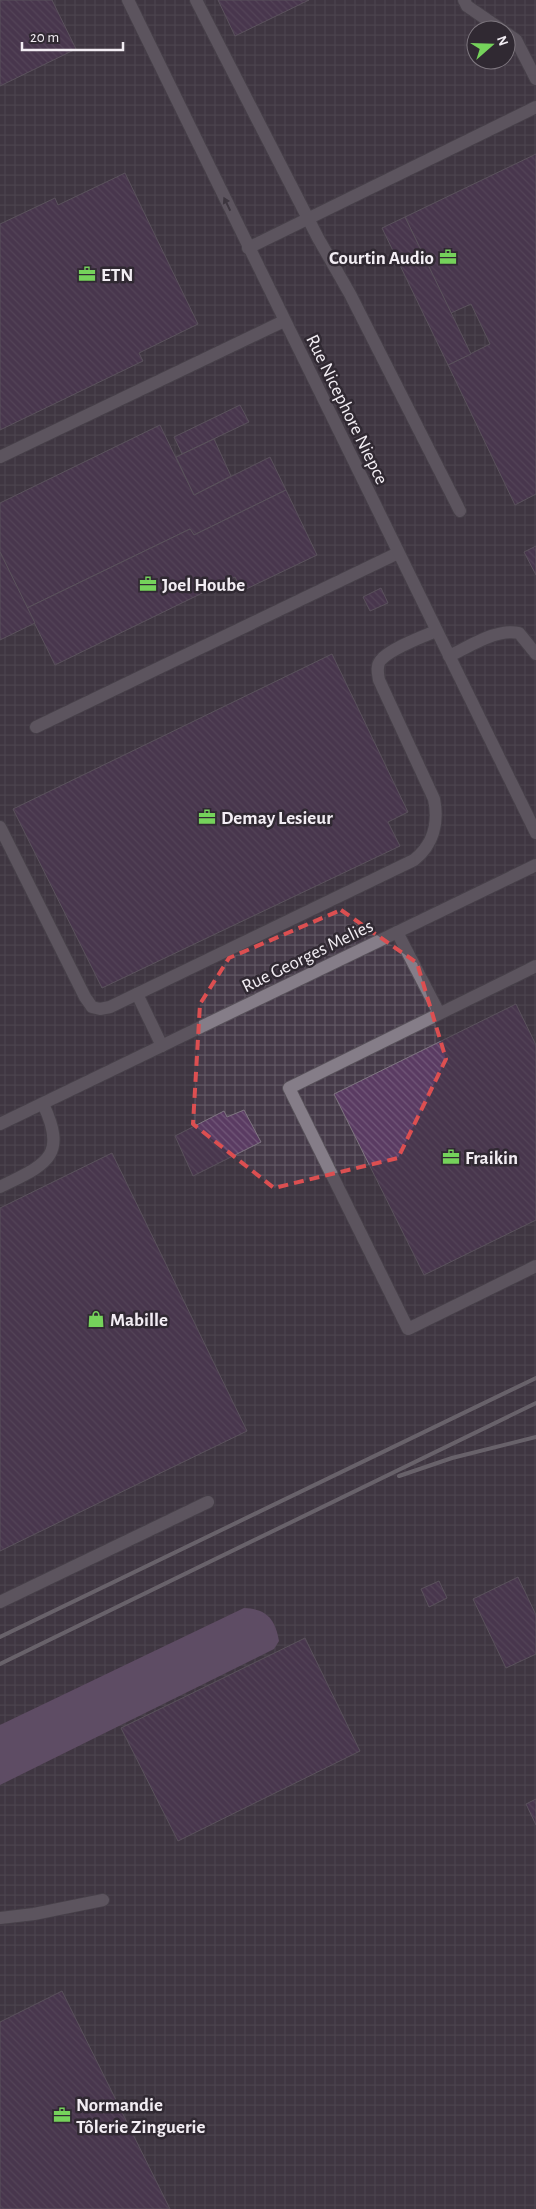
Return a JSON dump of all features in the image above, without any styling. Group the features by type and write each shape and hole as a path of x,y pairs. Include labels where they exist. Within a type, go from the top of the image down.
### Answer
{"street":[{"name":"Rue Nicephore Niepce","path":"128,0 536,833"},
{"path":"196,0 308,219 350,294 460,511"},
{"path":"464,0 467,6 487,20"},
{"path":"516,40 536,79"},
{"path":"248,248 536,107"},
{"path":"0,457 284,321"},
{"path":"36,727 398,553"},
{"path":"0,827 92,1007 100,1009 110,1007 414,860 422,854 433,836 437,812 434,799 379,680 377,670 380,660 436,631"},
{"path":"449,656 501,633 510,631 519,633 536,654"},
{"name":"Rue Georges Melies","path":"0,1124 536,865"},
{"path":"397,932 440,1013"},
{"path":"536,966 288,1088 408,1329 536,1266"},
{"path":"137,994 162,1046"},
{"path":"0,1186 38,1168 48,1160 54,1144 54,1131 43,1104"},
{"path":"0,1602 208,1502"},
{"path":"0,1918 34,1914 103,1900"}],"highlighted area":[{"path":"341,910 417,963 446,1059 398,1158 274,1188 193,1124 200,1004 229,958"}],"shaded area":[{"path":"0,0 536,0 536,2209 0,2209"},
{"path":"244,1608 259,1610 272,1621 279,1641 274,1649 0,1785 0,1725"}],"building":[{"path":"0,0 52,0 76,49 0,86"},
{"path":"218,0 309,0 235,36"},
{"path":"536,154 536,494 515,505 448,365 490,344 471,304 451,313 405,217"},
{"name":"ETN","path":"125,173 198,324 139,353 143,361 0,430 0,224 55,198 58,205"},
{"path":"405,217 471,354 448,365 382,228"},
{"path":"240,405 249,422 182,454 174,437"},
{"path":"160,425 194,495 270,457 286,490 194,535 190,529 27,608 0,552 0,503"},
{"path":"214,439 231,476 194,495 176,457"},
{"name":"Joel Hoube","path":"286,490 317,555 242,591 235,577 55,665 27,608 190,529 194,535"},
{"path":"536,546 536,575 524,552"},
{"path":"0,552 35,623 0,640"},
{"path":"381,588 388,603 370,611 363,597"},
{"name":"Demay Lesieur","path":"332,654 408,812 388,822 400,846 102,988 13,809"},
{"name":"Fraikin","path":"516,1004 536,1045 536,1220 424,1275 334,1094"},
{"path":"244,1110 261,1142 193,1176 175,1136 224,1111 227,1117"},
{"name":"Mabille","path":"112,1153 247,1431 0,1551 0,1208"},
{"path":"518,1577 536,1615 536,1654 506,1668 473,1599"},
{"path":"439,1581 447,1598 429,1607 421,1589"},
{"path":"305,1638 360,1751 178,1841 121,1728"},
{"path":"536,1799 536,1825 526,1804"},
{"name":"Normandie Tôlerie Zinguerie","path":"62,1991 170,2209 0,2209 0,2022"}],"railway":[{"path":"0,1637 536,1378"},
{"path":"0,1664 536,1403"},
{"path":"399,1476 452,1458 536,1437"}],"place":[{"name":"Courtin Audio","path":"448,257"},
{"name":"ETN","path":"87,274"},
{"name":"Joel Hoube","path":"148,584"},
{"name":"Demay Lesieur","path":"207,817"},
{"name":"Fraikin","path":"451,1157"},
{"name":"Mabille","path":"96,1319"},
{"name":"Normandie Tôlerie Zinguerie","path":"62,2115"}]}
